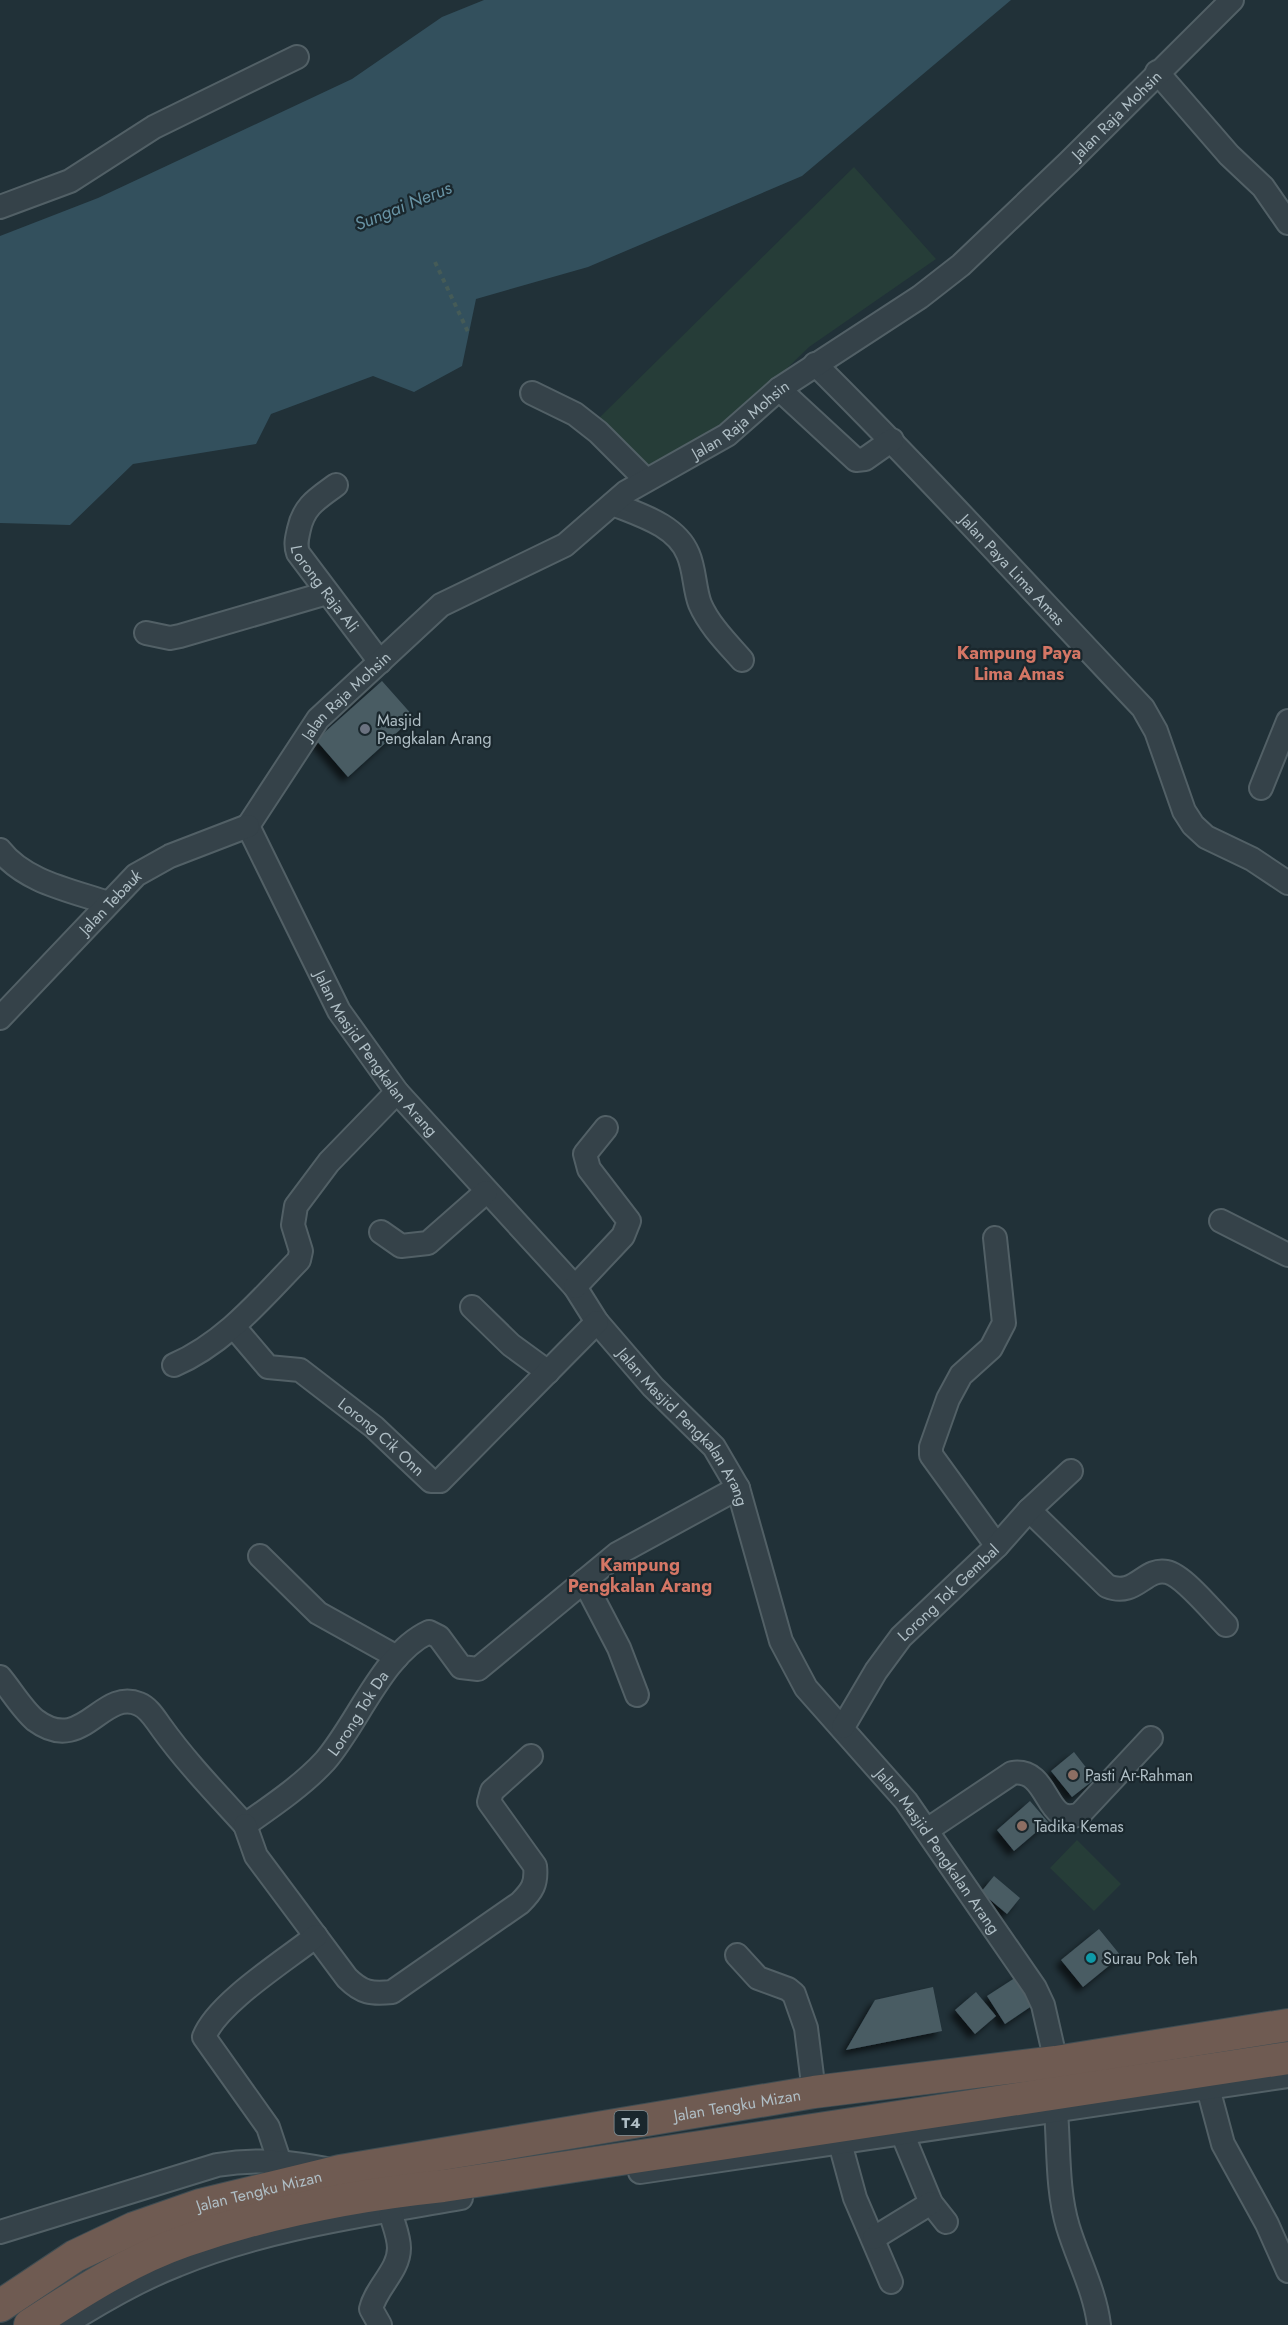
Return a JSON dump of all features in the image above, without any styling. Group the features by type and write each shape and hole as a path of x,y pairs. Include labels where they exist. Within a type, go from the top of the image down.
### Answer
{"highway":[{"name":"Jalan Tengku Mizan","path":"0,2306 75,2256 134,2228 283,2172 340,2172 814,2092 1056,2062 1288,2025"},
{"name":"Jalan Tengku Mizan","path":"30,2325 97,2282 184,2241 263,2218 371,2194 443,2186 1288,2058"}],"street":[{"name":"Jalan Raja Mohsin","path":"248,826 318,719 441,605 566,544 645,479 727,435 779,389 920,297 961,265 1069,162 1157,72 1232,0"},
{"path":"0,207 70,181 154,127 297,57"},
{"path":"1157,72 1229,155 1263,187 1288,223"},
{"name":"Jalan Paya Lima Amas","path":"815,364 892,441 1143,708 1156,731 1184,811 1193,825 1206,837 1252,859 1288,883"},
{"path":"779,389 856,460 865,459 892,441"},
{"path":"532,393 582,420 645,479"},
{"name":"Lorong Raja Ali","path":"336,485 308,505 302,515 296,545 298,553 380,662"},
{"path":"613,504 661,524 676,537 688,553 700,603 709,620 741,660"},
{"path":"146,633 170,638 180,636 327,593"},
{"path":"1261,788 1288,722"},
{"name":"Jalan Tebauk","path":"0,1018 136,875 170,856 248,826"},
{"name":"Jalan Masjid Pengkalan Arang","path":"248,826 339,1011 398,1092 486,1192 575,1287 597,1322 653,1387 714,1447 738,1488 781,1641 806,1688 843,1727 927,1830 1035,1988 1043,2005 1056,2062"},
{"path":"0,850 9,862 26,874 108,903"},
{"path":"174,1365 206,1347 234,1327 299,1260 301,1251 292,1226 296,1206 329,1162 398,1092"},
{"path":"575,1287 624,1236 629,1221 589,1169 585,1154 606,1128"},
{"path":"381,1232 401,1246 428,1243 486,1192"},
{"path":"1221,1221 1288,1255"},
{"path":"995,1238 1004,1323 991,1348 961,1375 948,1399 931,1447 931,1455 997,1546"},
{"path":"472,1307 511,1346 548,1372"},
{"name":"Lorong Cik Onn","path":"234,1327 268,1367 300,1370 374,1427 431,1481 440,1481 597,1322"},
{"name":"Lorong Tok Gembal","path":"843,1727 876,1671 901,1637 997,1546 1029,1510 1071,1471"},
{"name":"Lorong Tok Da","path":"245,1825 270,1808 324,1761 397,1657 415,1638 429,1632 439,1637 461,1667 478,1669 617,1554 738,1488"},
{"path":"1029,1510 1107,1586 1119,1591 1157,1572 1168,1572 1180,1580 1226,1625"},
{"path":"260,1556 318,1613 397,1657"},
{"path":"584,1581 620,1648 638,1695"},
{"path":"0,1677 34,1719 53,1730 70,1732 120,1701 139,1704 150,1712 185,1761 245,1825 256,1856 358,1990 371,1994 392,1992 520,1902 532,1891 536,1879 535,1866 489,1802 492,1791 531,1756"},
{"path":"927,1830 1012,1773 1023,1771 1033,1776 1057,1812 1065,1817 1073,1817 1080,1814 1151,1738"},
{"path":"283,2172 268,2127 204,2037 208,2025 234,2000 316,1936"},
{"path":"737,1955 758,1978 788,1989 794,1994 806,2028 814,2092"},
{"path":"64,2325 174,2266 196,2257 250,2240 390,2211 465,2197 1288,2076"},
{"path":"1208,2088 1223,2144 1267,2224 1288,2271"},
{"path":"1056,2111 1063,2207 1067,2227 1094,2297 1099,2325"},
{"path":"902,2133 931,2203 946,2222"},
{"path":"840,2143 855,2199 874,2238 891,2282"},
{"path":"0,2232 217,2165 242,2161 283,2172"},
{"path":"874,2238 931,2203"},
{"path":"380,2325 371,2309 373,2300 399,2257 399,2245 390,2211"}],"path":[{"path":"435,262 469,334"}],"green space":[{"path":"854,167 936,259 809,347 729,425 644,467 596,421"},
{"path":"1077,1840 1121,1884 1094,1911 1050,1868"}],"water":[{"name":"Sungai Nerus","path":"484,0 1011,0 802,176 588,267 476,299 462,366 414,392 373,376 271,414 256,444 133,464 70,525 0,523 0,236 98,198 352,79 442,17"}],"building":[{"name":"Masjid Pengkalan Arang","path":"382,681 414,717 348,777 316,740"},
{"name":"Pasti Ar-Rahman","path":"1074,1752 1095,1779 1072,1797 1051,1771"},
{"name":"Tadika Kemas","path":"1030,1801 1048,1822 1014,1851 997,1830"},
{"path":"994,1876 1020,1898 1007,1914 981,1892"},
{"name":"Surau Pok Teh","path":"1099,1929 1121,1956 1083,1987 1061,1960"},
{"path":"1021,1974 1039,2001 1005,2024 987,1996"},
{"path":"933,1987 942,2031 846,2050 875,2000"},
{"path":"976,1992 996,2016 975,2034 955,2010"}],"place":[{"name":"Masjid Pengkalan Arang","path":"365,729"},
{"name":"Pasti Ar-Rahman","path":"1073,1775"},
{"name":"Tadika Kemas","path":"1022,1826"},
{"name":"Surau Pok Teh","path":"1091,1958"}],"district":[{"name":"Kampung Paya Lima Amas","path":"1019,663"},
{"name":"Kampung Pengkalan Arang","path":"640,1575"}]}
